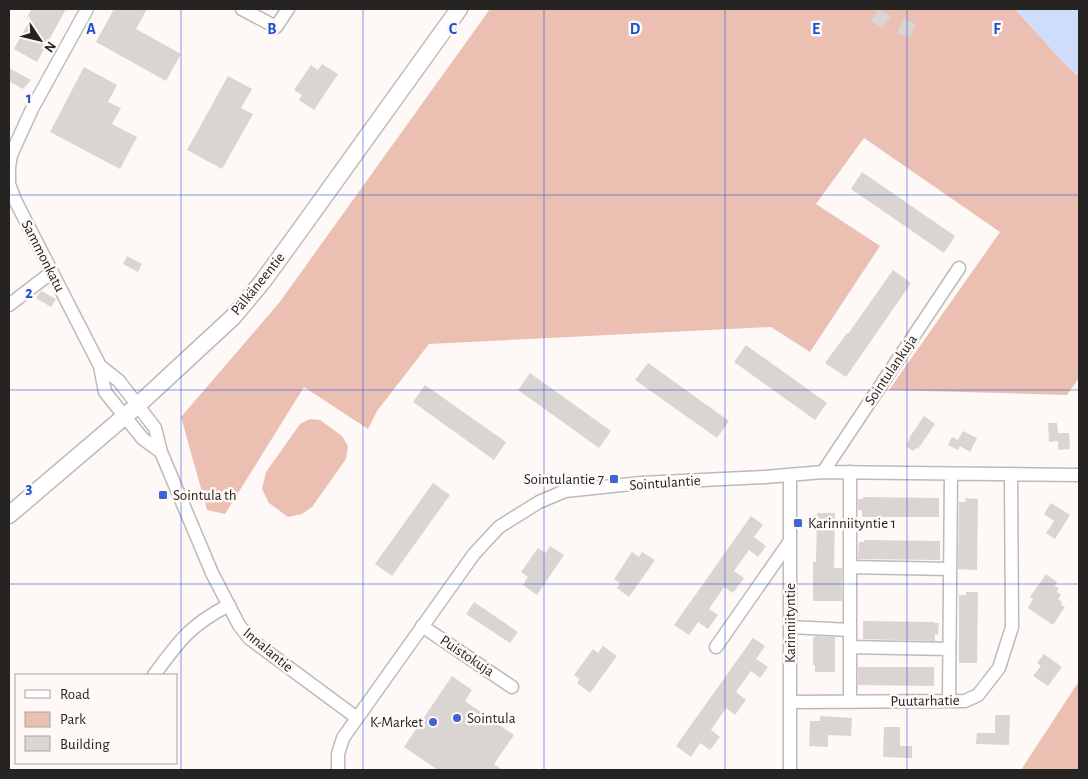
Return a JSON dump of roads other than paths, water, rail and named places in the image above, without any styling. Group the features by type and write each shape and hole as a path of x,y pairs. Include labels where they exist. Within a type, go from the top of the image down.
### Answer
{"main road":[{"name":"Pälkäneentie","path":"9,515 138,405 233,317 263,280 459,9"}],"street":[{"name":"Sammonkatu","path":"87,9 32,109 11,155 9,184 12,202 52,272 100,366 105,392 124,416"},
{"path":"242,9 276,27 288,9"},
{"name":"Sointulankuja","path":"823,472 959,268"},
{"path":"9,305 52,272"},
{"name":"Sammonkatu","path":"100,366 119,381 138,405"},
{"name":"Innalantie","path":"138,405 155,428 161,452 212,573 239,625 249,638 357,718"},
{"path":"124,416 143,440 161,452"},
{"name":"Sointulantie","path":"357,718 474,554 499,527 539,502 565,491 641,483 823,472 1079,474"},
{"path":"850,472 850,702"},
{"path":"949,701 951,474"},
{"name":"Puutarhatie","path":"790,702 965,701 978,695 984,689 999,668 1012,627 1011,474"},
{"name":"Karinniityntie","path":"790,475 790,770"},
{"path":"716,647 790,541"},
{"path":"850,567 950,569"},
{"path":"155,674 186,634 205,617 228,605"},
{"name":"Puistokuja","path":"422,626 512,686"},
{"path":"790,627 850,630"},
{"path":"850,647 949,649"},
{"path":"338,770 338,754 343,738 357,718"}],"water":[{"path":"1015,9 1079,9 1079,77 1064,63"}],"place":[{"name":"Sointulantie 7","path":"614,479"},
{"name":"Sointula th","path":"163,495"},
{"name":"Karinniityntie 1","path":"798,523"},
{"name":"Sointula","path":"457,718"},
{"name":"K-Market","path":"433,722"}]}
